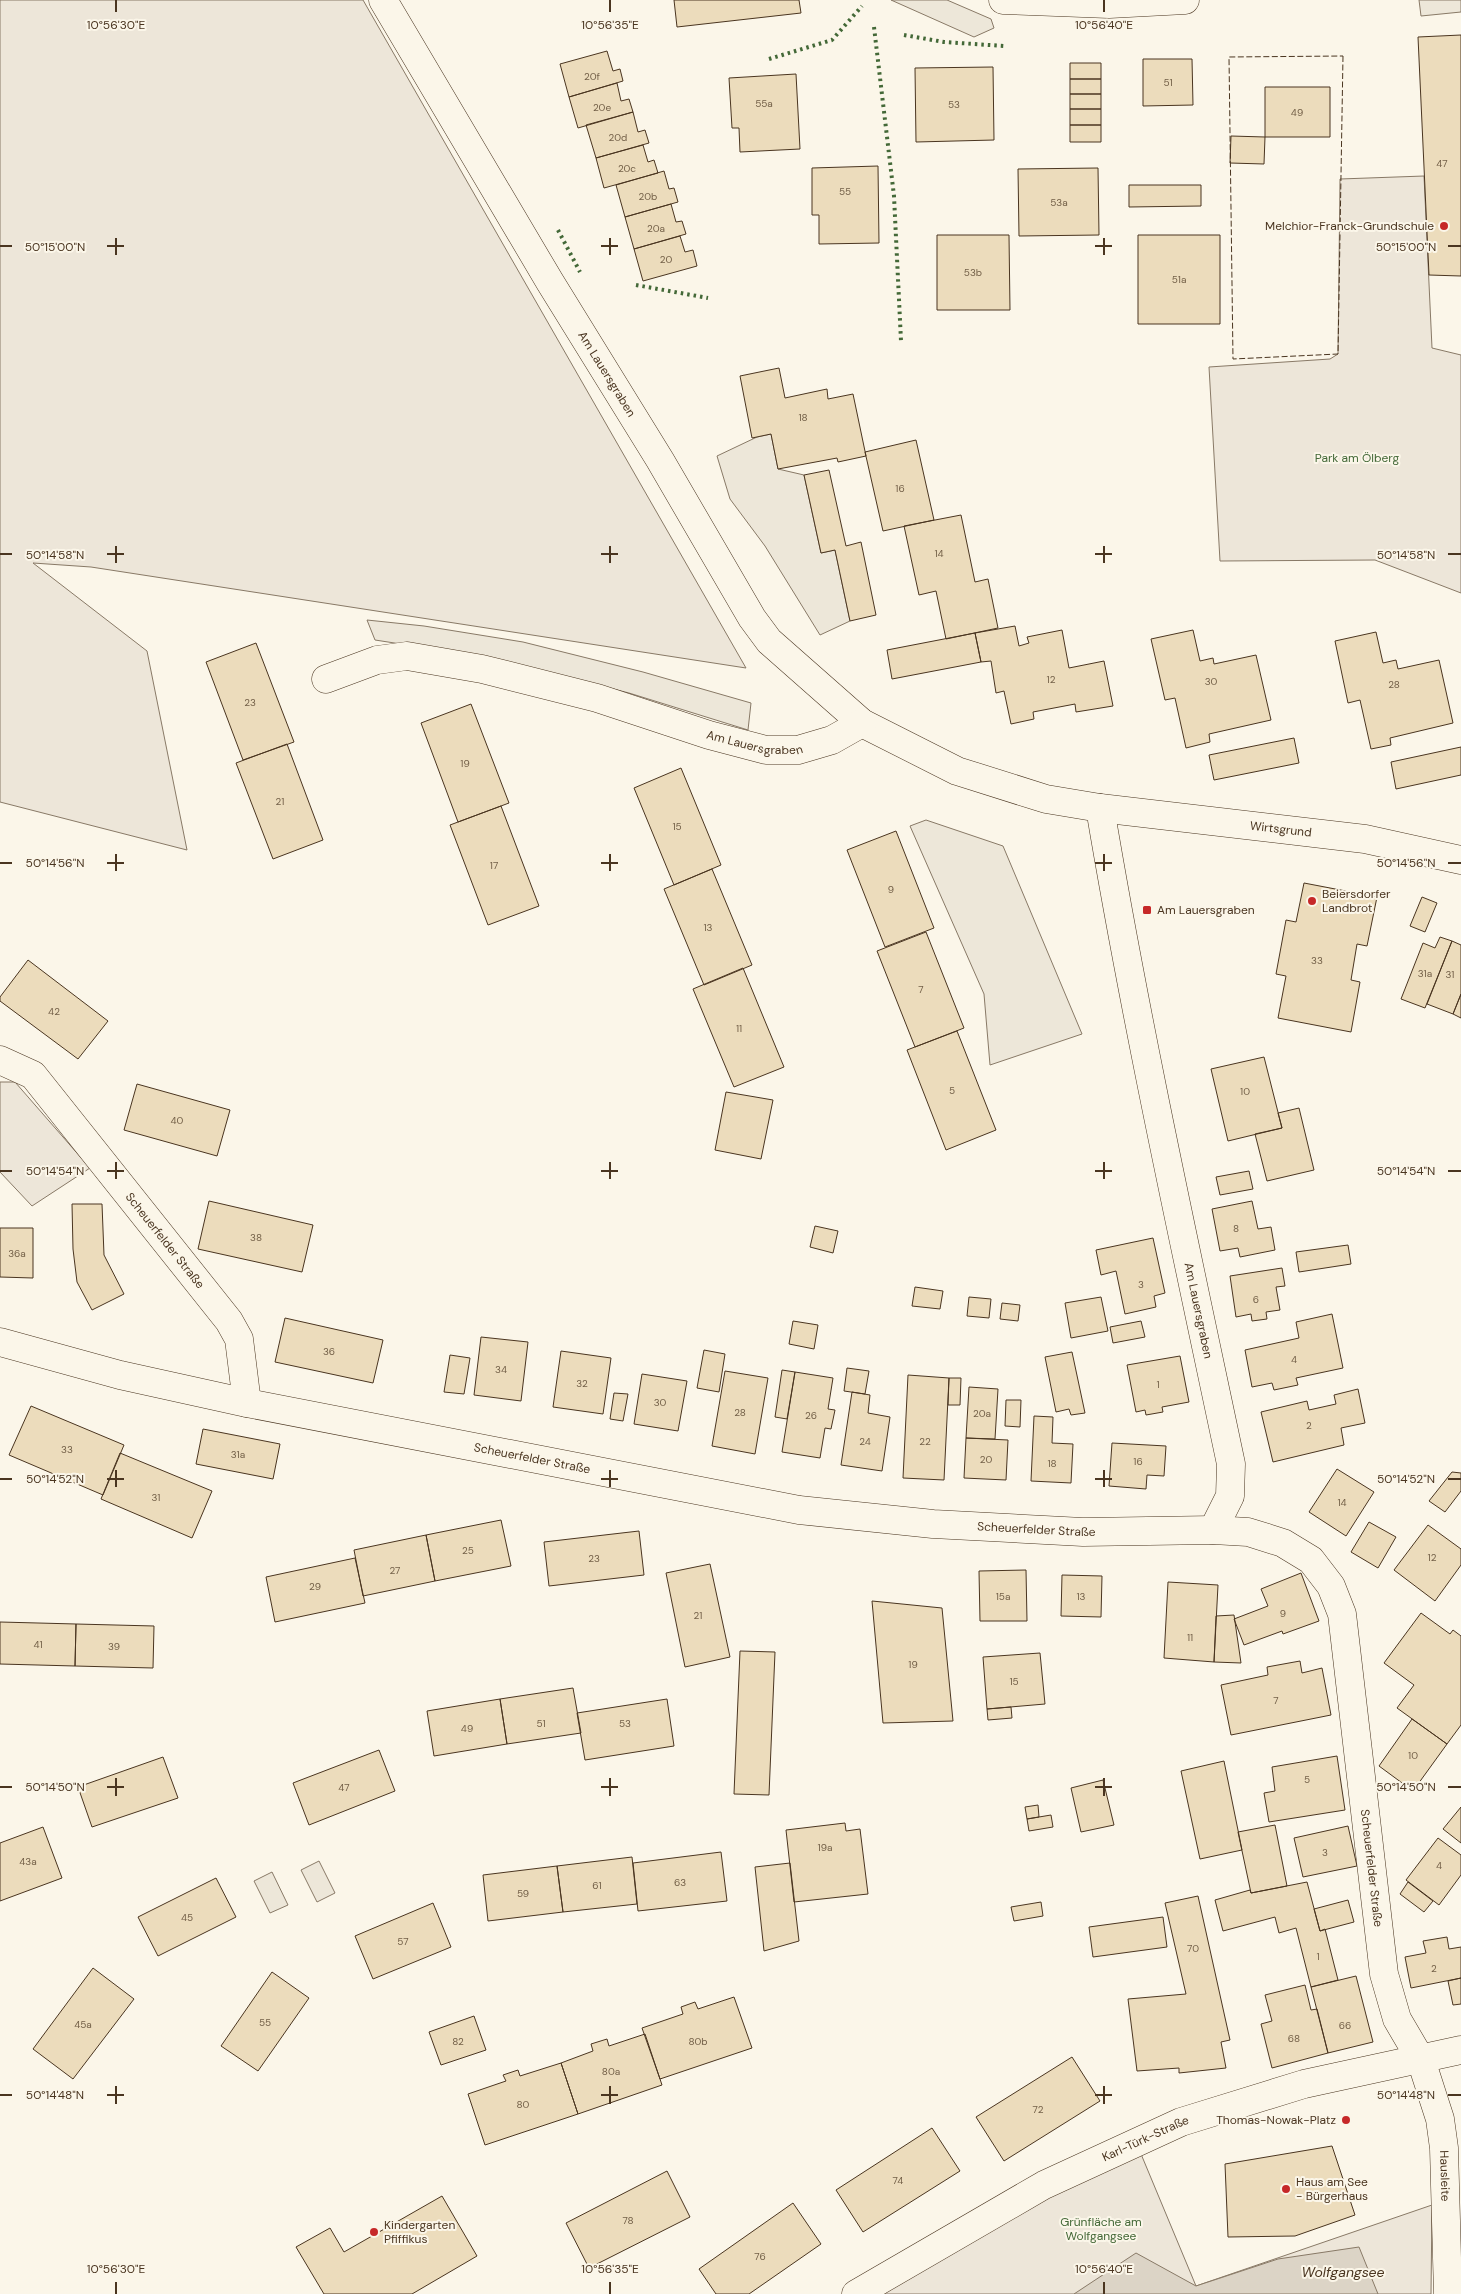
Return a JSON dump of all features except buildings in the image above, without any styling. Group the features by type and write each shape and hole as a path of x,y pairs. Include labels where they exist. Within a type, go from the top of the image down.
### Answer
{"street":[{"name":"Am Lauersgraben","path":"383,0 550,282 660,460 752,618 769,641 862,723 957,771 1046,799 1100,808 1120,927 1164,1150 1231,1464 1230,1496 1213,1530"},
{"path":"1003,0 1109,4 1185,0"},
{"name":"Am Lauersgraben","path":"326,680 377,660 407,656 482,669 597,698 709,736 766,750 798,750 832,740 862,723"},
{"name":"Wirtsgrund","path":"1100,808 1365,839 1461,860"},
{"name":"Scheuerfelder Straße","path":"0,1060 33,1075 228,1321 239,1339 247,1403"},
{"name":"Scheuerfelder Straße","path":"0,1342 120,1376 247,1403 799,1510 933,1524 1083,1532 1213,1530 1248,1532 1283,1543 1311,1560 1331,1586 1343,1622 1384,1974 1397,2019 1421,2060"},
{"name":"Karl-Türk-Straße","path":"856,2294 1044,2185 1181,2122 1304,2084 1461,2050"},
{"name":"Hausleite","path":"1421,2060 1440,2119 1444,2148 1448,2294"}],"green space":[{"path":"0,0 363,0 746,668 91,567 33,563 147,651 187,850 0,802"},
{"name":"Park am Ölberg","path":"1424,176 1432,348 1461,355 1461,593 1375,560 1220,561 1209,367 1330,359 1338,354 1340,179"},
{"path":"0,1082 15,1082 90,1168 32,1206 0,1172"},
{"name":"Grünfläche am Wolfgangsee","path":"1136,2142 1196,2286 1432,2205 1431,2294 856,2294"}],"shaded area":[{"path":"891,0 947,0 991,19 994,28 974,37"},
{"path":"1419,0 1461,0 1461,12 1421,16"},
{"path":"771,434 778,469 804,475 821,553 835,550 850,621 820,635 765,546 730,499 717,456 757,437"},
{"path":"367,620 424,626 523,642 643,672 751,703 748,730 629,693 492,658 375,640"},
{"path":"926,820 1003,846 1082,1034 990,1065 984,994 910,826"},
{"path":"319,1861 335,1893 317,1902 301,1870"},
{"path":"272,1872 288,1905 270,1913 254,1881"}],"water":[{"name":"Wolfgangsee","path":"1359,2247 1378,2294 1074,2294 1136,2253 1196,2286 1278,2259"}],"hedge":[{"path":"769,59 832,40 862,6"},
{"path":"874,27 894,196 901,341"},
{"path":"904,35 944,42 1004,46"},
{"path":"558,230 580,272"},
{"path":"636,285 708,298"}],"fence":[{"path":"1343,56 1338,354 1233,359 1229,57 1343,56"}],"place":[{"name":"Melchior-Franck-Grundschule","path":"1444,226"},
{"name":"Beiersdorfer Landbrot","path":"1312,901"},
{"name":"Am Lauersgraben","path":"1147,910"},
{"name":"Thomas-Nowak-Platz","path":"1346,2120"},
{"name":"Haus am See - Bürgerhaus","path":"1286,2189"},
{"name":"Kindergarten Pfiffikus","path":"374,2232"}]}
